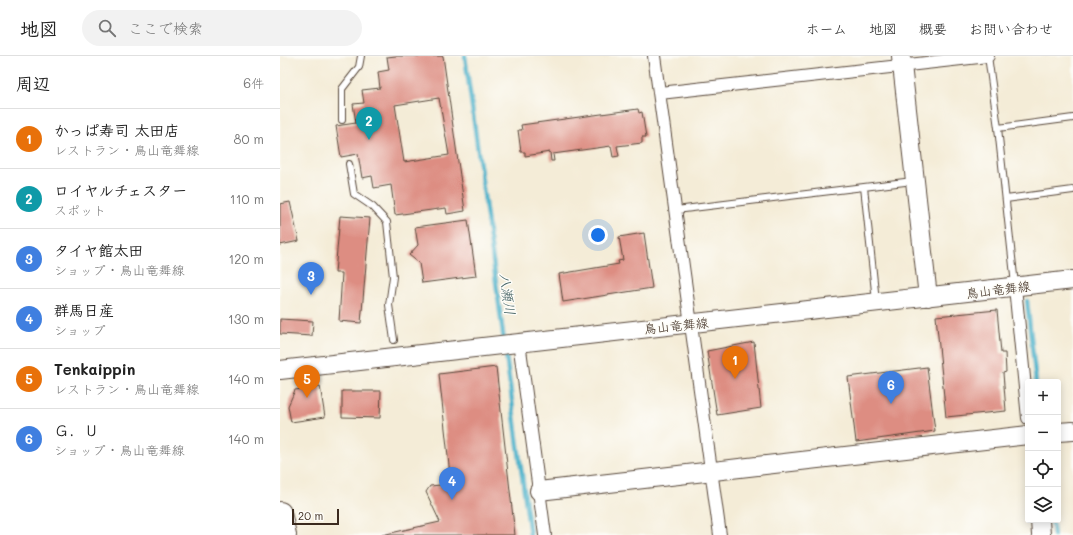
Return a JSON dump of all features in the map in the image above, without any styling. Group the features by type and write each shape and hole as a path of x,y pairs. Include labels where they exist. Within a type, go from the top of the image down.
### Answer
{"highway":[{"path":"280,513 285,535"}],"main road":[{"path":"901,61 928,297"},
{"name":"鳥山竜舞線","path":"280,370 1073,280"},
{"path":"1061,432 1073,431"},
{"path":"539,492 1025,435"},
{"path":"1040,523 1041,535"}],"street":[{"path":"654,56 720,535"},
{"path":"660,93 901,61 988,56"},
{"path":"1015,287 1028,415"},
{"path":"517,343 545,535"}],"lane":[{"path":"342,120 342,89 359,67 362,56"},
{"path":"988,56 998,128 1015,287"},
{"path":"998,128 1073,118"},
{"path":"349,164 354,194 373,207 387,222 393,278 389,304 394,340"},
{"path":"676,210 914,181"},
{"path":"864,187 877,303"},
{"path":"1006,199 1073,190"}],"building":[{"path":"443,56 465,211 447,214 446,208 395,215 391,185 374,188 372,176 362,178 358,154 341,157 336,126 356,123 353,104 364,103 362,90 380,88 378,72 389,70 387,57","holes":["439,98 449,155 404,162 395,105"]},
{"path":"638,109 639,113 642,112 646,137 642,137 642,143 617,146 619,156 613,157 611,146 553,154 554,161 551,161 550,152 525,156 525,152 521,152 518,130 522,130 521,125"},
{"path":"290,202 299,241 280,245 280,204"},
{"path":"340,216 370,218 361,323 339,321 342,273 335,273"},
{"path":"468,220 476,276 422,283 419,263 409,255 418,245 415,227"},
{"path":"644,233 652,288 563,302 559,274 619,264 618,261 623,260 619,237"},
{"path":"997,310 1001,353 1005,353 1006,372 1003,373 1006,411 946,417 936,316"},
{"path":"280,319 313,321 312,336 280,334"},
{"path":"754,342 761,408 717,415 707,351"},
{"path":"496,367 515,535 382,535 440,522 426,492 430,486 451,484 439,374"},
{"path":"927,367 935,431 856,442 848,377"},
{"path":"320,386 325,417 291,422 288,406 295,390"},
{"path":"342,391 381,391 380,418 342,417"}],"waterway":[{"name":"八瀬川","path":"465,56 504,341"},
{"path":"1027,301 1036,379"},
{"name":"八瀬川","path":"505,348 530,535"},
{"path":"1052,523 1054,535"}],"place":[{"name":"ロイヤルチェスター","path":"369,140"},
{"name":"タイヤ館太田","path":"311,295"},
{"name":"かっぱ寿司 太田店","path":"735,379"},
{"name":"Tenkaippin","path":"307,398"},
{"name":"Ｇ．Ｕ","path":"891,404"},
{"name":"群馬日産","path":"452,500"}]}
